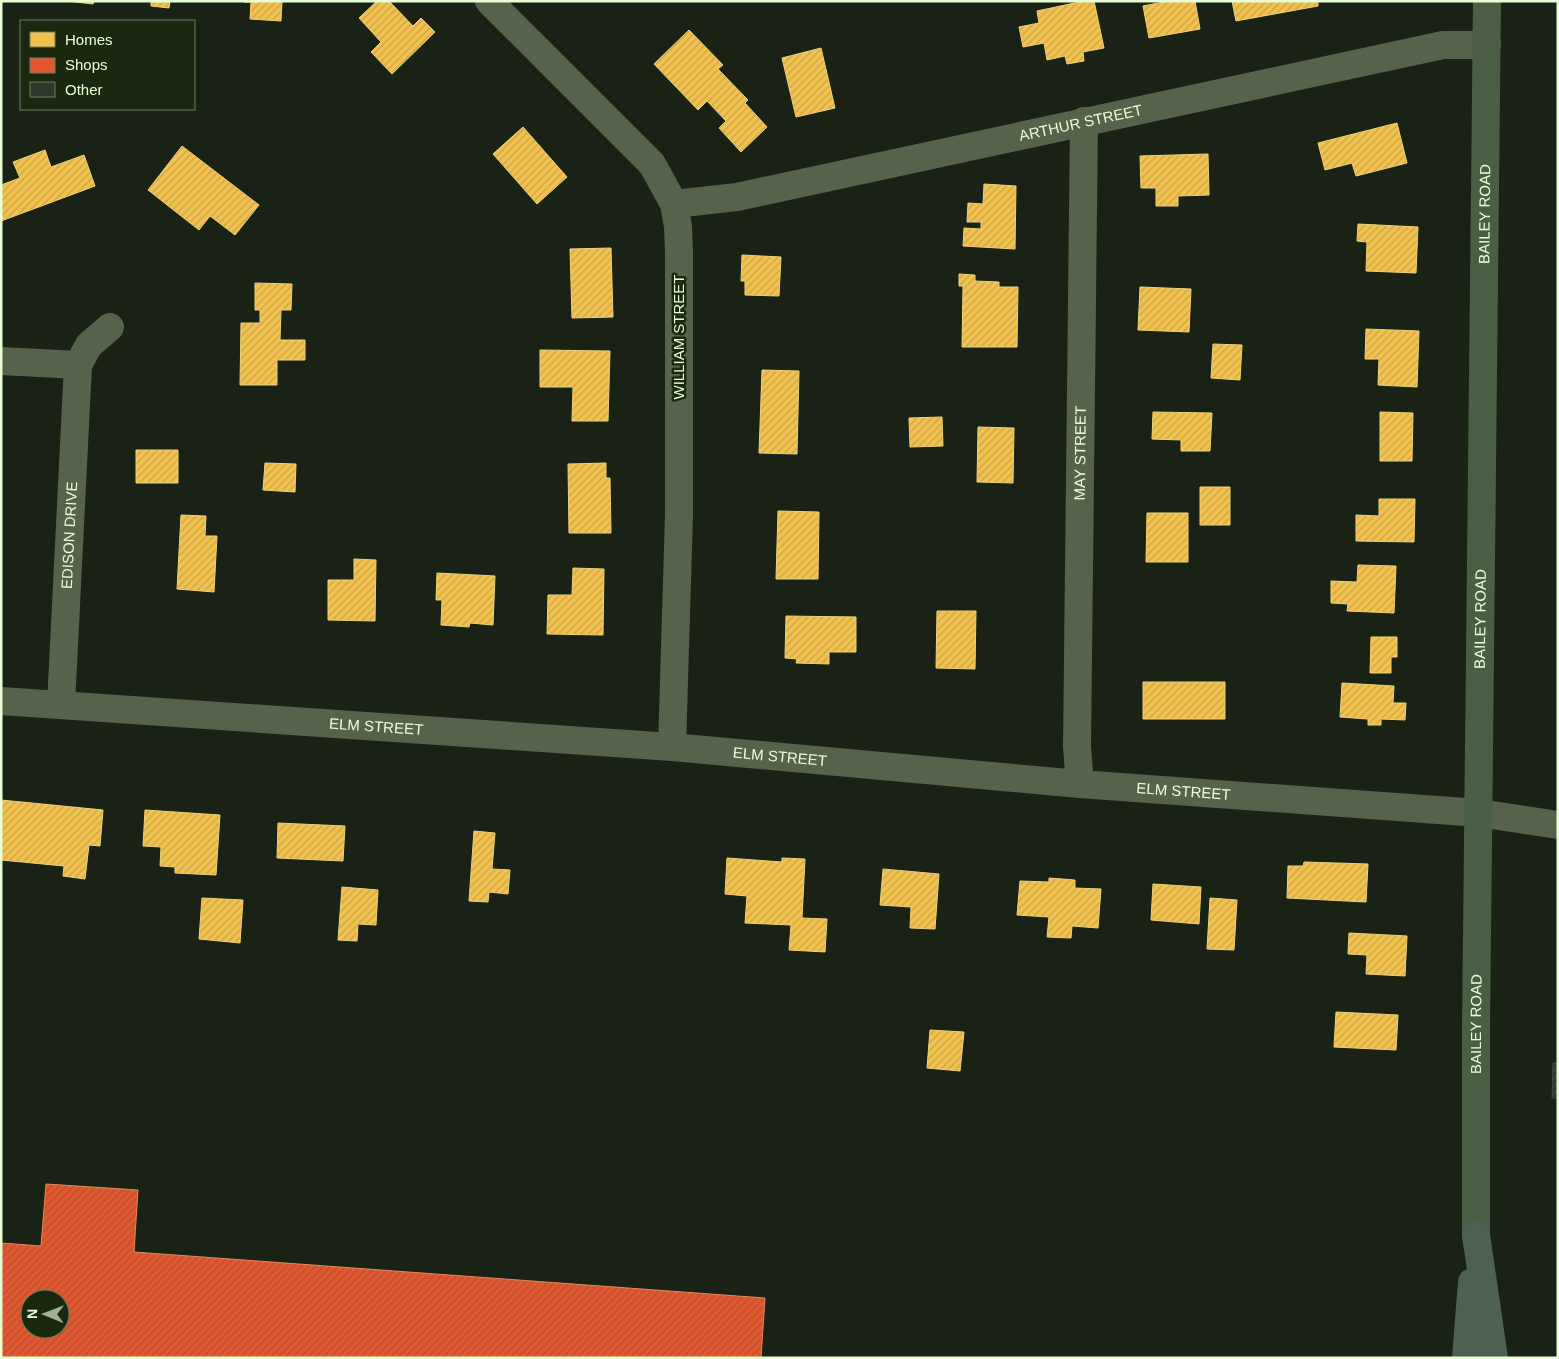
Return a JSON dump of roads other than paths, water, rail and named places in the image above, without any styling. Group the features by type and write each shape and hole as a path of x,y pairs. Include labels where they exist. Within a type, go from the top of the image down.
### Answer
{"highway":[{"path":"1466,1358 1476,1236"},
{"path":"1476,1236 1494,1358"}],"main road":[{"name":"BAILEY ROAD","path":"1476,1236 1487,1"}],"street":[{"name":"WILLIAM STREET","path":"489,1 652,164 674,204 678,226 679,253 679,515 672,747"},
{"name":"ARTHUR STREET","path":"674,204 737,197 1084,121 1443,46 1487,45"},
{"name":"MAY STREET","path":"1080,784 1077,747 1084,121"},
{"name":"EDISON DRIVE","path":"61,705 78,365 90,344 110,327"},
{"path":"1,361 78,365"},
{"name":"ELM STREET","path":"1,701 672,747 1080,784 1479,813 1558,825"}]}
